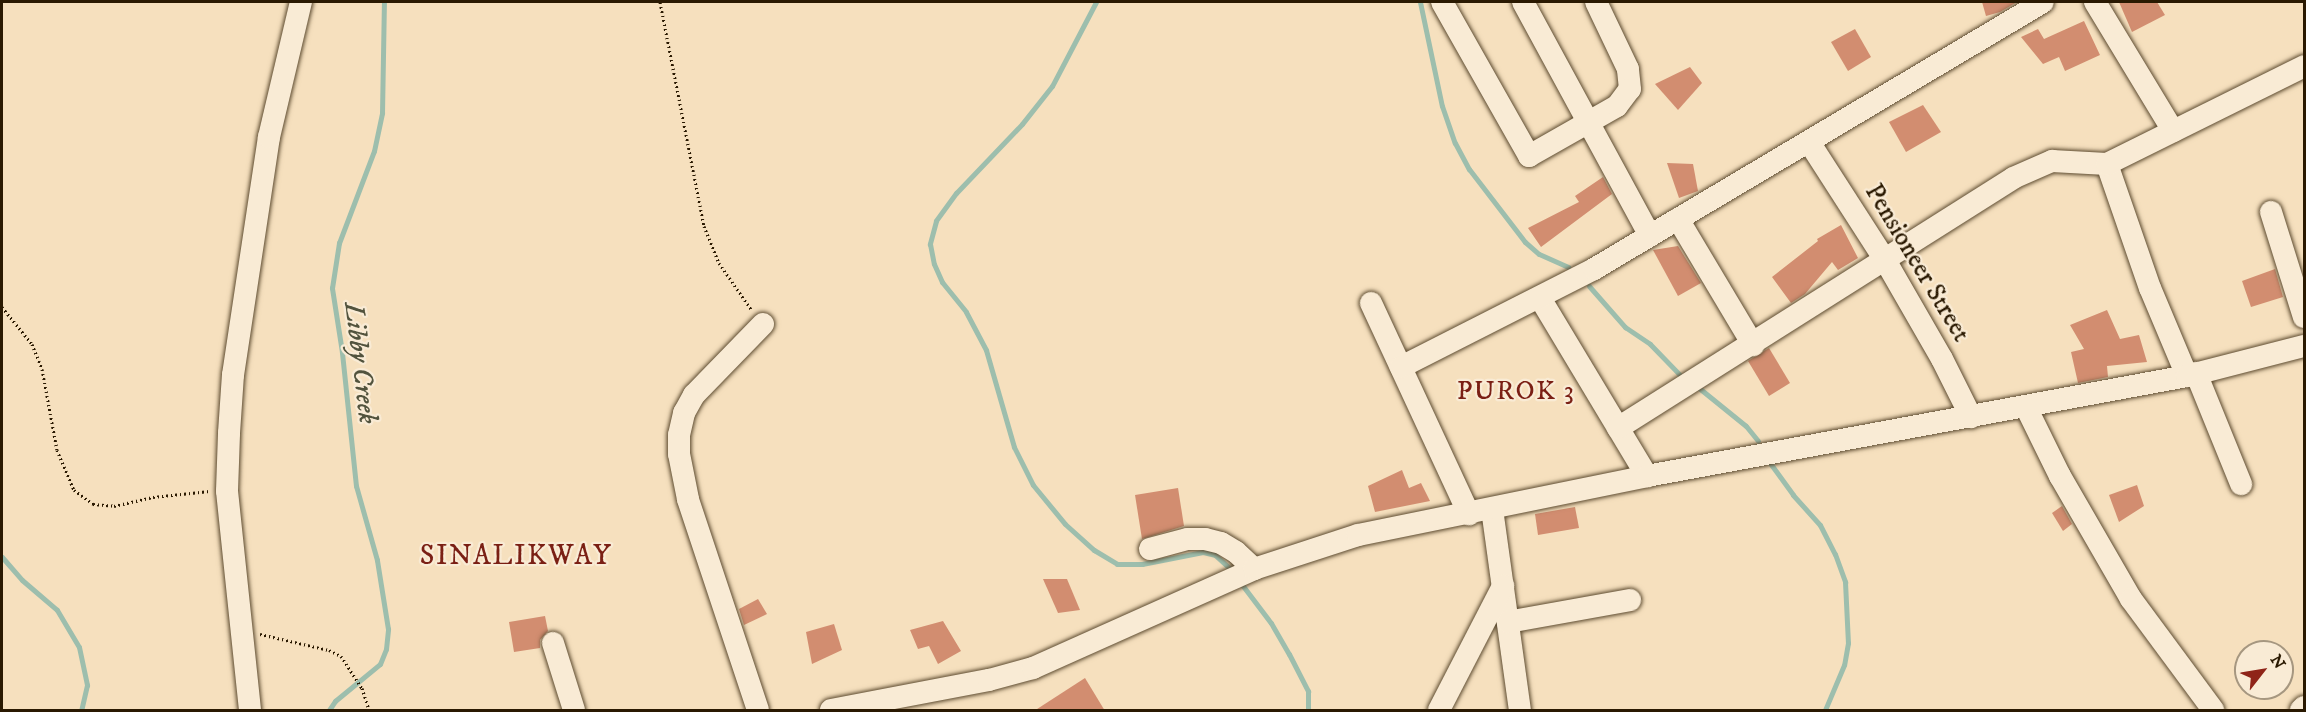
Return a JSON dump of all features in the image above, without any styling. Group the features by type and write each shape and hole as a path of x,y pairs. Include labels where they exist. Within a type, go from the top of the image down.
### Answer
{"street":[{"path":"250,711 227,491 234,375 248,264 269,137 302,2"},
{"path":"1443,2 1529,156 1617,106 1630,89 1628,69 1596,2"},
{"path":"1522,2 1650,236"},
{"path":"1401,367 1540,298 1650,236 2043,2"},
{"path":"2095,2 2173,131"},
{"path":"1618,428 1753,345 2013,178 2052,161 2072,160 2107,164 2304,66"},
{"name":"Pensioneer Street","path":"1809,142 1885,260 1942,360 1971,417"},
{"path":"2107,164 2146,278 2241,484"},
{"path":"2271,212 2304,317"},
{"path":"1678,219 1753,345"},
{"path":"1540,298 1647,477"},
{"path":"1371,303 1469,514"},
{"path":"758,711 688,499 679,454 679,435 684,413 694,395 763,324"},
{"path":"831,711 943,701 1033,668 1254,569 1358,535 1647,477 2192,374 2304,346"},
{"path":"2026,406 2060,476 2131,599 2213,711"},
{"path":"1492,509 1520,711"},
{"path":"1150,549 1188,539 1205,539 1228,548 1254,569"},
{"path":"1439,711 1503,586"},
{"path":"1508,622 1630,600"},
{"path":"554,643 574,711"},
{"path":"2301,711 2304,707"}],"path":[{"path":"660,2 704,226 719,263 744,301 763,324"},
{"path":"2,307 32,344 39,361 57,450 74,490 93,504 114,506 192,492 227,491"},
{"path":"241,629 329,650 341,656 362,688 369,711"}],"building":[{"path":"1982,2 2017,2 2000,12 1986,16"},
{"path":"2119,2 2157,2 2165,15 2132,32"},
{"path":"2084,21 2100,55 2065,71 2059,57 2043,64 2021,37 2038,29 2044,39"},
{"path":"1855,29 1871,57 1848,71 1831,42"},
{"path":"1690,67 1702,83 1678,110 1655,84"},
{"path":"1923,105 1941,132 1906,152 1889,122"},
{"path":"1667,163 1693,164 1698,191 1679,198"},
{"path":"1603,177 1612,194 1541,247 1528,228 1579,202 1575,196"},
{"path":"1841,225 1858,258 1838,270 1832,262 1805,294 1791,303 1772,277 1818,241 1817,239"},
{"path":"1678,246 1701,283 1678,296 1653,250"},
{"path":"2275,269 2283,297 2251,307 2242,281"},
{"path":"2107,310 2120,339 2139,335 2147,362 2107,366 2108,377 2078,383 2071,352 2084,349 2070,325"},
{"path":"1769,348 1790,383 1769,396 1748,361"},
{"path":"1402,470 1409,488 1421,483 1430,501 1375,512 1368,486"},
{"path":"2137,485 2144,506 2119,522 2109,495"},
{"path":"1178,488 1184,526 1142,539 1135,495"},
{"path":"2062,506 2072,524 2063,531 2052,513"},
{"path":"1575,507 1579,528 1538,535 1535,514"},
{"path":"1043,579 1067,579 1080,610 1058,613"},
{"path":"758,599 767,614 744,625 739,609"},
{"path":"545,616 548,631 540,640 540,648 514,652 509,622"},
{"path":"943,621 961,651 938,664 929,646 918,649 910,630"},
{"path":"834,624 842,650 812,664 806,632"},
{"path":"1085,678 1105,711 1034,711"}],"waterway":[{"name":"Libby Creek","path":"329,710 335,701 380,664 386,649 388,629 377,560 356,486 342,352 332,288 339,243 374,151 382,113 384,2"},
{"path":"1096,2 1052,86 1022,124 956,193 936,221 930,244 934,264 942,282 966,312 986,350 1014,447 1033,485 1065,524 1094,550 1117,564 1142,564 1203,552 1215,555 1233,571"},
{"path":"1420,2 1442,106 1455,143 1469,169 1525,242 1539,254 1568,267"},
{"path":"1589,286 1625,327 1650,344 1680,375"},
{"path":"1699,388 1746,426 1758,441"},
{"path":"1770,463 1793,495 1820,525 1835,554 1845,582 1848,643 1844,665 1825,710"},
{"path":"2,557 22,580 57,610 79,647 87,685 81,710"},
{"path":"1243,586 1271,623 1289,654 1308,691 1308,710"}],"district":[{"name":"PUROK 3","path":"1516,392"},
{"name":"SINALIKWAY","path":"516,556"}]}
